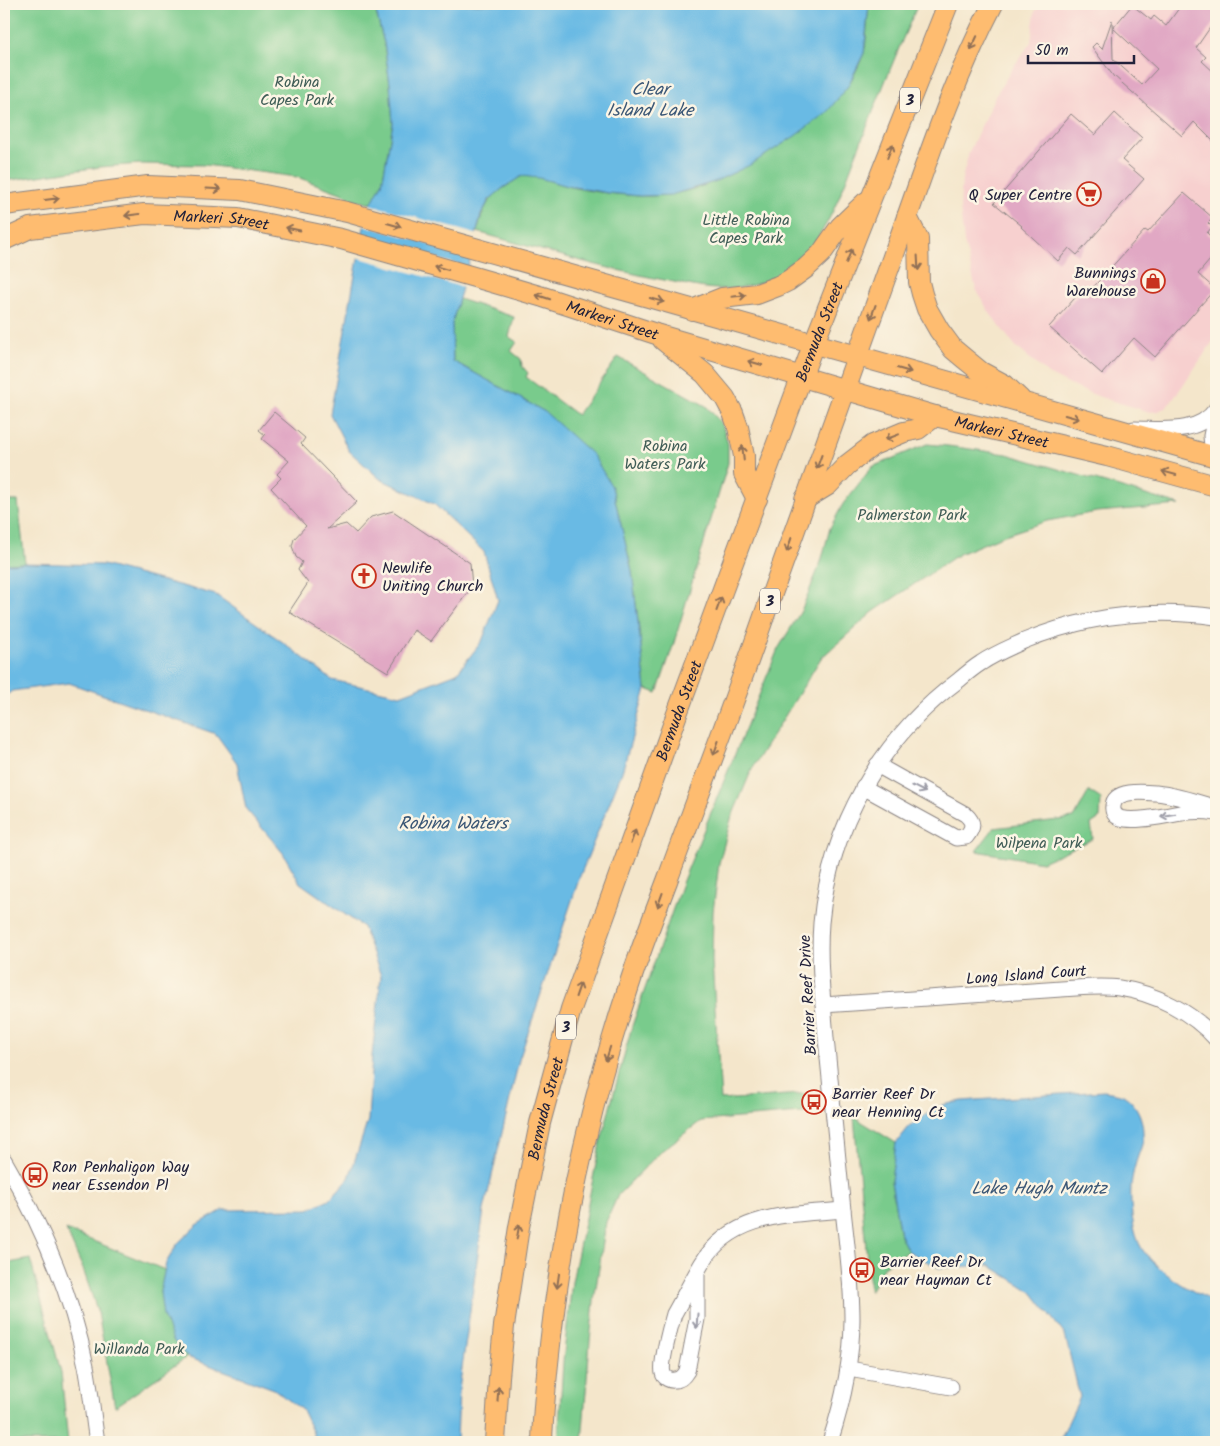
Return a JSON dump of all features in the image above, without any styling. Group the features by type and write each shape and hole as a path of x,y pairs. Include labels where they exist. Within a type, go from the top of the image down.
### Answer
{"main road":[{"name":"Bermuda Street","path":"495,1442 499,1376 511,1275 519,1227 540,1123 572,1009 590,954 802,376 948,4"},
{"name":"3","path":"542,1442 546,1376 563,1248 578,1168 590,1116 627,990 768,605 942,117 993,4"},
{"name":"Markeri Street","path":"4,205 148,186 240,190 347,212 1113,429 1215,460"},
{"path":"692,310 722,298 757,294 788,281 821,254 840,227 873,196"},
{"name":"Markeri Street","path":"4,240 30,228 144,214 238,218 341,239 543,297 656,334 935,416 1107,456 1216,486"},
{"path":"907,217 918,238 919,282 922,294 927,309 938,330 965,360 981,372 1005,385 1025,404"},
{"path":"656,334 705,374 725,398 738,427 744,456 744,474 757,499"},
{"path":"805,499 828,485 846,465 873,445 904,432 918,429 935,416"}],"street":[{"path":"1113,429 1188,428 1205,422 1216,410"},
{"path":"1215,460 1211,436 1216,410"},
{"name":"Barrier Reef Drive","path":"830,1442 844,1396 852,1319 823,1005 820,948 824,896 840,838 851,811 877,764 906,727 940,695 981,663 1004,650 1059,628 1111,617 1164,612 1216,617"},
{"path":"863,787 953,837 966,837 971,831 971,819 965,814 877,764"},
{"path":"1216,808 1166,794 1125,793 1116,798 1112,808 1118,817 1124,819 1146,819 1183,812 1202,811 1216,813"},
{"name":"Long Island Court","path":"823,1005 1076,988 1118,988 1140,992 1159,999 1198,1021 1216,1039"},
{"path":"4,1160 23,1192 41,1230 57,1267 76,1323 86,1367 96,1442"},
{"path":"697,1272 697,1319 687,1371 684,1377 678,1380 671,1380 665,1377 662,1372 662,1365 674,1314 697,1272 702,1263 722,1240 735,1230 749,1223 777,1216 843,1210"},
{"path":"848,1369 951,1387"}],"shaded area":[{"name":"Q Super Centre","path":"1040,4 1216,4 1216,337 1172,401 1165,408 1158,411 1150,412 1103,398 1076,388 1048,374 1014,345 989,312 976,289 964,242 960,208 962,179 969,152 995,96 1031,42 1035,12"}],"green space":[{"name":"Robina Capes Park","path":"4,4 374,4 384,43 393,123 382,184 371,204 350,199 346,195 297,177 205,165 141,164 100,167 4,181"},
{"name":"Little Robina Capes Park","path":"869,4 918,4 840,196 828,221 806,253 787,270 765,281 740,288 703,288 616,270 477,232 484,210 491,199 523,176 539,177 567,186 594,191 638,196 657,196 694,189 747,166 807,127 832,105 847,87 864,53"},
{"name":"Robina Waters Park","path":"459,299 514,317 509,337 517,342 511,351 521,359 522,366 528,373 526,377 577,415 618,357 706,406 722,424 728,444 728,463 657,693 646,689 632,571 612,487 545,412 453,361 452,323"},
{"name":"Palmerston Park","path":"927,444 1007,454 1180,505 1097,512 1047,521 1002,536 959,554 873,612 821,658 752,769 731,819 719,863 713,912 712,961 721,1100 812,1093 814,1112 701,1121 660,1152 618,1195 606,1222 594,1301 582,1442 558,1442 563,1362 572,1282 600,1144 632,1026 682,883 778,649 801,611 821,562 830,528 843,504 872,467"},
{"path":"4,501 18,501 25,563 6,564 4,558"},
{"name":"Wilpena Park","path":"1089,791 1101,799 1100,818 1091,824 1093,839 1042,862 976,851 994,828 1074,818"},
{"path":"854,1117 896,1143 891,1181 900,1235 908,1251 883,1267 870,1292"},
{"name":"Willanda Park","path":"66,1230 165,1270 160,1292 173,1340 187,1357 115,1407 98,1313 83,1269"},
{"path":"30,1259 61,1372 68,1442 4,1442 4,1264"}],"water":[{"name":"Robina Waters","path":"374,4 869,4 864,53 848,86 827,112 795,136 750,165 714,182 671,195 640,196 608,193 522,176 489,200 481,215 452,323 453,361 545,412 593,455 612,487 632,571 646,689 622,772 580,876 519,1060 484,1210 459,1390 457,1442 315,1442 313,1433 302,1410 274,1389 187,1357 173,1340 163,1316 160,1292 166,1263 178,1243 197,1225 223,1210 309,1209 331,1198 349,1178 368,1120 372,1056 381,976 363,927 300,883 283,853 246,809 237,763 216,734 69,683 12,691 4,697 4,565 6,564 103,565 216,595 332,680 400,695 457,673 482,641 498,600 484,552 434,504 380,479 349,451 330,414 363,231 371,204 382,184 393,123 384,43"},
{"name":"Lake Hugh Muntz","path":"1104,1091 1123,1095 1133,1103 1141,1119 1143,1140 1133,1174 1131,1210 1136,1235 1142,1249 1166,1273 1196,1293 1216,1302 1216,1442 1059,1442 1080,1397 1065,1335 1032,1292 989,1265 939,1268 908,1251 900,1235 891,1181 896,1143 909,1127 924,1116 942,1105 962,1101"}],"pier":[{"path":"369,204 479,235 473,256 363,225"},
{"path":"360,237 470,268 465,288 356,257"}],"building":[{"path":"1182,4 1216,4 1216,19 1196,48 1206,57 1202,61 1216,74 1216,144 1194,122 1182,136 1114,77 1092,47 1096,43 1102,49 1112,20 1113,59 1142,85 1157,69 1113,28 1132,5 1151,20 1154,16 1166,26"},
{"path":"1115,113 1142,138 1122,160 1144,179 1077,255 1069,248 1058,261 1022,226 994,203 1071,114 1095,135"},
{"name":"Bunnings Warehouse","path":"1184,193 1213,218 1208,223 1212,227 1207,233 1216,241 1216,253 1198,274 1215,289 1155,357 1134,338 1102,374 1049,327 1083,289 1088,293 1145,230 1148,232"},
{"path":"274,412 305,438 301,444 357,502 327,529 346,524 356,533 371,517 393,511 470,563 472,587 431,641 414,630 388,672 289,612 308,583 298,570 302,562 296,557 292,546 294,539 306,526 271,488 281,478 277,474 289,461 262,439 265,435 259,430"}],"place":[{"name":"Q Super Centre","path":"1089,194"},
{"name":"Bunnings Warehouse","path":"1153,281"},
{"name":"Newlife Uniting Church","path":"364,576"},
{"name":"Barrier Reef Dr near Henning Ct","path":"814,1102"},
{"name":"Ron Penhaligon Way near Essendon Pl","path":"35,1175"},
{"name":"Barrier Reef Dr near Hayman Ct","path":"862,1270"}],"water label":[{"name":"Clear Island Lake","path":"650,99"}]}
